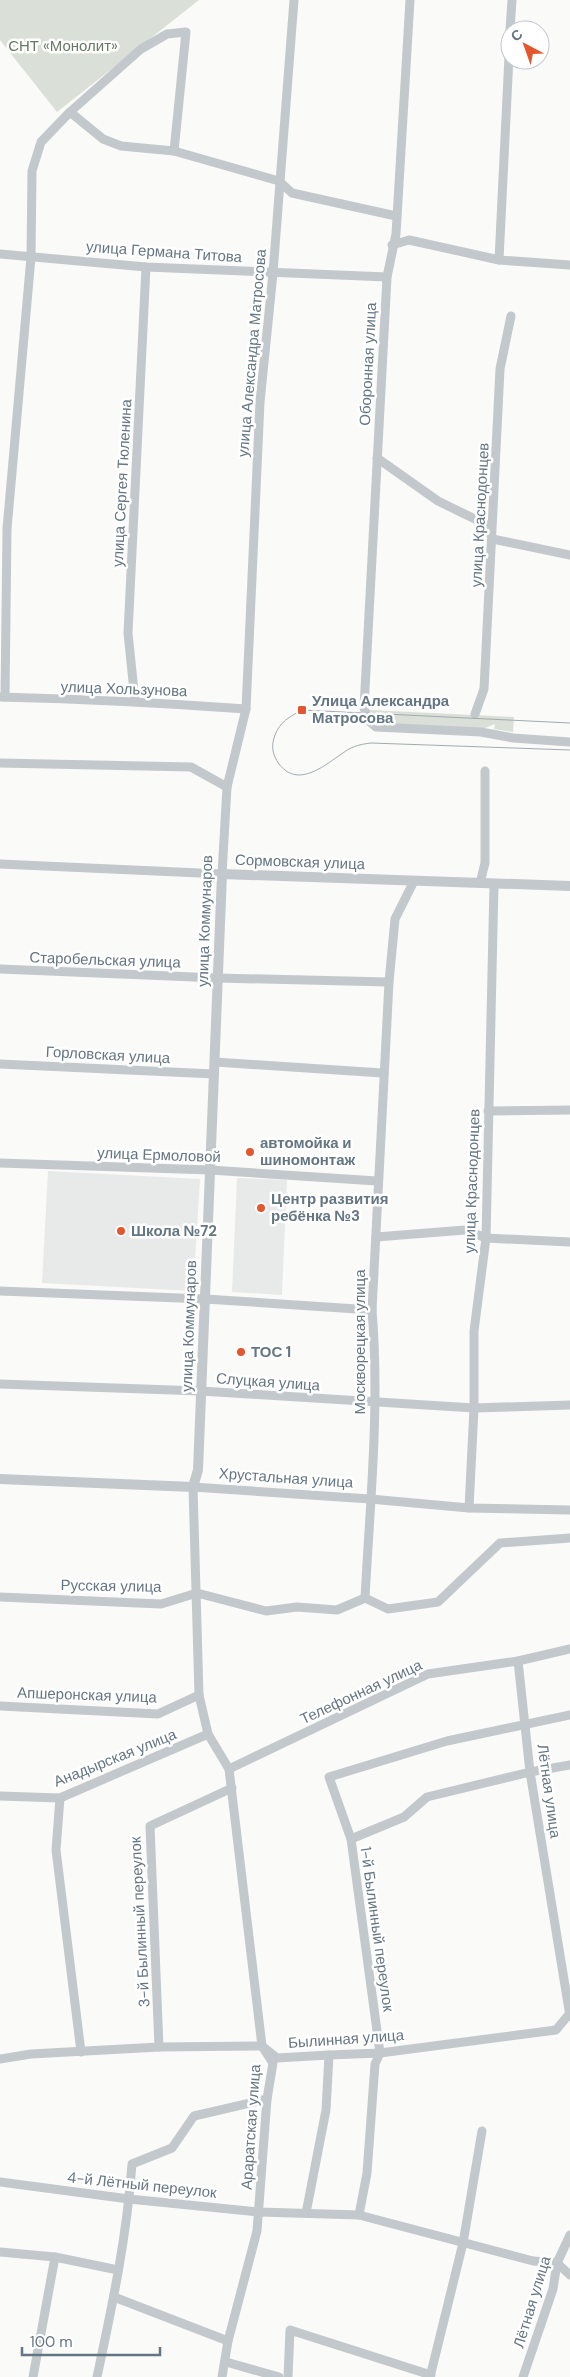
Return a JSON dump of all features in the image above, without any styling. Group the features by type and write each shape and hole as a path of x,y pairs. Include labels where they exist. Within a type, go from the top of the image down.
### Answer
{"street":[{"name":"улица Александра Матросова","path":"246,709 260,402 273,273 294,0"},
{"name":"Оборонная улица","path":"410,0 396,234 392,245 387,277 364,708 369,721 376,727 481,732 513,738 570,742"},
{"path":"511,20 512,0"},
{"path":"2,697 7,529 31,256 32,172 41,142 70,112 141,49 167,34 186,32 174,151"},
{"path":"499,260 508,70"},
{"path":"70,112 103,139 120,146 174,151 279,181 292,193 396,216"},
{"path":"392,245 409,240 499,260 570,265"},
{"name":"улица Германа Титова","path":"0,254 146,267 387,277"},
{"name":"улица Сергея Тюленина","path":"136,701 128,634 146,267"},
{"name":"улица Краснодонцев","path":"475,714 484,689 500,369 511,316"},
{"path":"377,458 438,502 485,524 493,539 570,556"},
{"name":"улица Хользунова","path":"2,697 76,701 136,701 246,709"},
{"name":"улица Коммунаров","path":"232,1788 229,1769 208,1734 199,1696 193,1487 198,1470 226,787 246,709"},
{"path":"0,763 191,767 226,787"},
{"path":"480,883 485,863 486,771"},
{"name":"Сормовская улица","path":"0,864 570,886"},
{"name":"Москворецкая улица","path":"365,1598 375,1402 376,1355 372,1310 382,1073 395,919 414,881"},
{"name":"улица Краснодонцев","path":"469,1508 474,1408 474,1331 486,1238 494,884"},
{"name":"Старобельская улица","path":"0,969 218,978 389,982"},
{"path":"215,1062 382,1073"},
{"name":"Горловская улица","path":"0,1064 214,1074"},
{"path":"488,1111 570,1110"},
{"name":"улица Ермоловой","path":"0,1163 210,1170 377,1181"},
{"path":"376,1237 465,1230 486,1238 570,1242"},
{"path":"0,1291 205,1299 372,1310"},
{"name":"Слуцкая улица","path":"0,1384 201,1391 474,1408 570,1405"},
{"name":"Хрустальная улица","path":"0,1480 193,1487 469,1508 570,1510"},
{"path":"197,1593 266,1611 297,1606 337,1610 365,1598 388,1609 438,1602 500,1543 570,1538"},
{"name":"Русская улица","path":"0,1597 161,1604 197,1593"},
{"name":"Телефонная улица","path":"229,1769 428,1674 518,1660 570,1649"},
{"name":"Лётная улица","path":"518,1660 530,1772 570,2014"},
{"name":"Апшеронская улица","path":"0,1706 158,1714 199,1696"},
{"path":"526,1723 570,1715"},
{"name":"1-й Былинный переулок","path":"380,2053 351,1838 329,1777 447,1741 526,1723"},
{"name":"Анадырская улица","path":"0,1796 60,1798 208,1734"},
{"path":"351,1838 404,1817 427,1797 530,1772 570,1765"},
{"name":"Араратская улица","path":"222,2377 228,2341 254,2248 259,2212 267,2099 273,2063 262,2046 232,1788"},
{"name":"3-й Былинный переулок","path":"159,2047 150,1826 232,1788"},
{"path":"60,1798 56,1850 81,2052"},
{"name":"Былинная улица","path":"0,2059 31,2054 159,2047 262,2046 277,2058 380,2053 556,2030 570,2014"},
{"path":"359,2214 367,2173 375,2064 380,2053"},
{"path":"306,2213 326,2110 329,2055"},
{"path":"97,2377 114,2297 129,2199 132,2164 172,2148 194,2116 267,2099"},
{"path":"288,2377 290,2330 431,2376 463,2243 482,2131"},
{"name":"4-й Лётный переулок","path":"0,2182 129,2199 259,2212 359,2214 533,2261 557,2263"},
{"name":"Лётная улица","path":"523,2377 553,2289 557,2263 570,2235"},
{"path":"0,2252 55,2257 118,2270"},
{"path":"33,2377 55,2257"},
{"path":"557,2263 570,2275"},
{"path":"114,2297 228,2341"},
{"path":"226,2362 279,2377"}],"shaded area":[{"name":"Школа №72","path":"48,1171 200,1179 193,1291 42,1283"},
{"name":"Центр развития ребёнка №3","path":"237,1178 287,1180 282,1295 232,1292"}],"green space":[{"name":"СНТ «Монолит»","path":"0,0 199,0 57,112 0,40"},
{"path":"369,710 514,717 513,732 494,729 495,724 477,729 377,724 371,719"}],"tram line":[{"path":"570,723 302,710 282,723 273,743 275,757 279,764 287,772 296,775 314,771 349,749 371,743 570,750"}],"place":[{"name":"Улица Александра Матросова","path":"302,710"},
{"name":"автомойка и шиномонтаж","path":"250,1152"},
{"name":"Центр развития ребёнка №3","path":"261,1208"},
{"name":"Школа №72","path":"121,1231"},
{"name":"ТОС 1","path":"241,1352"}]}
